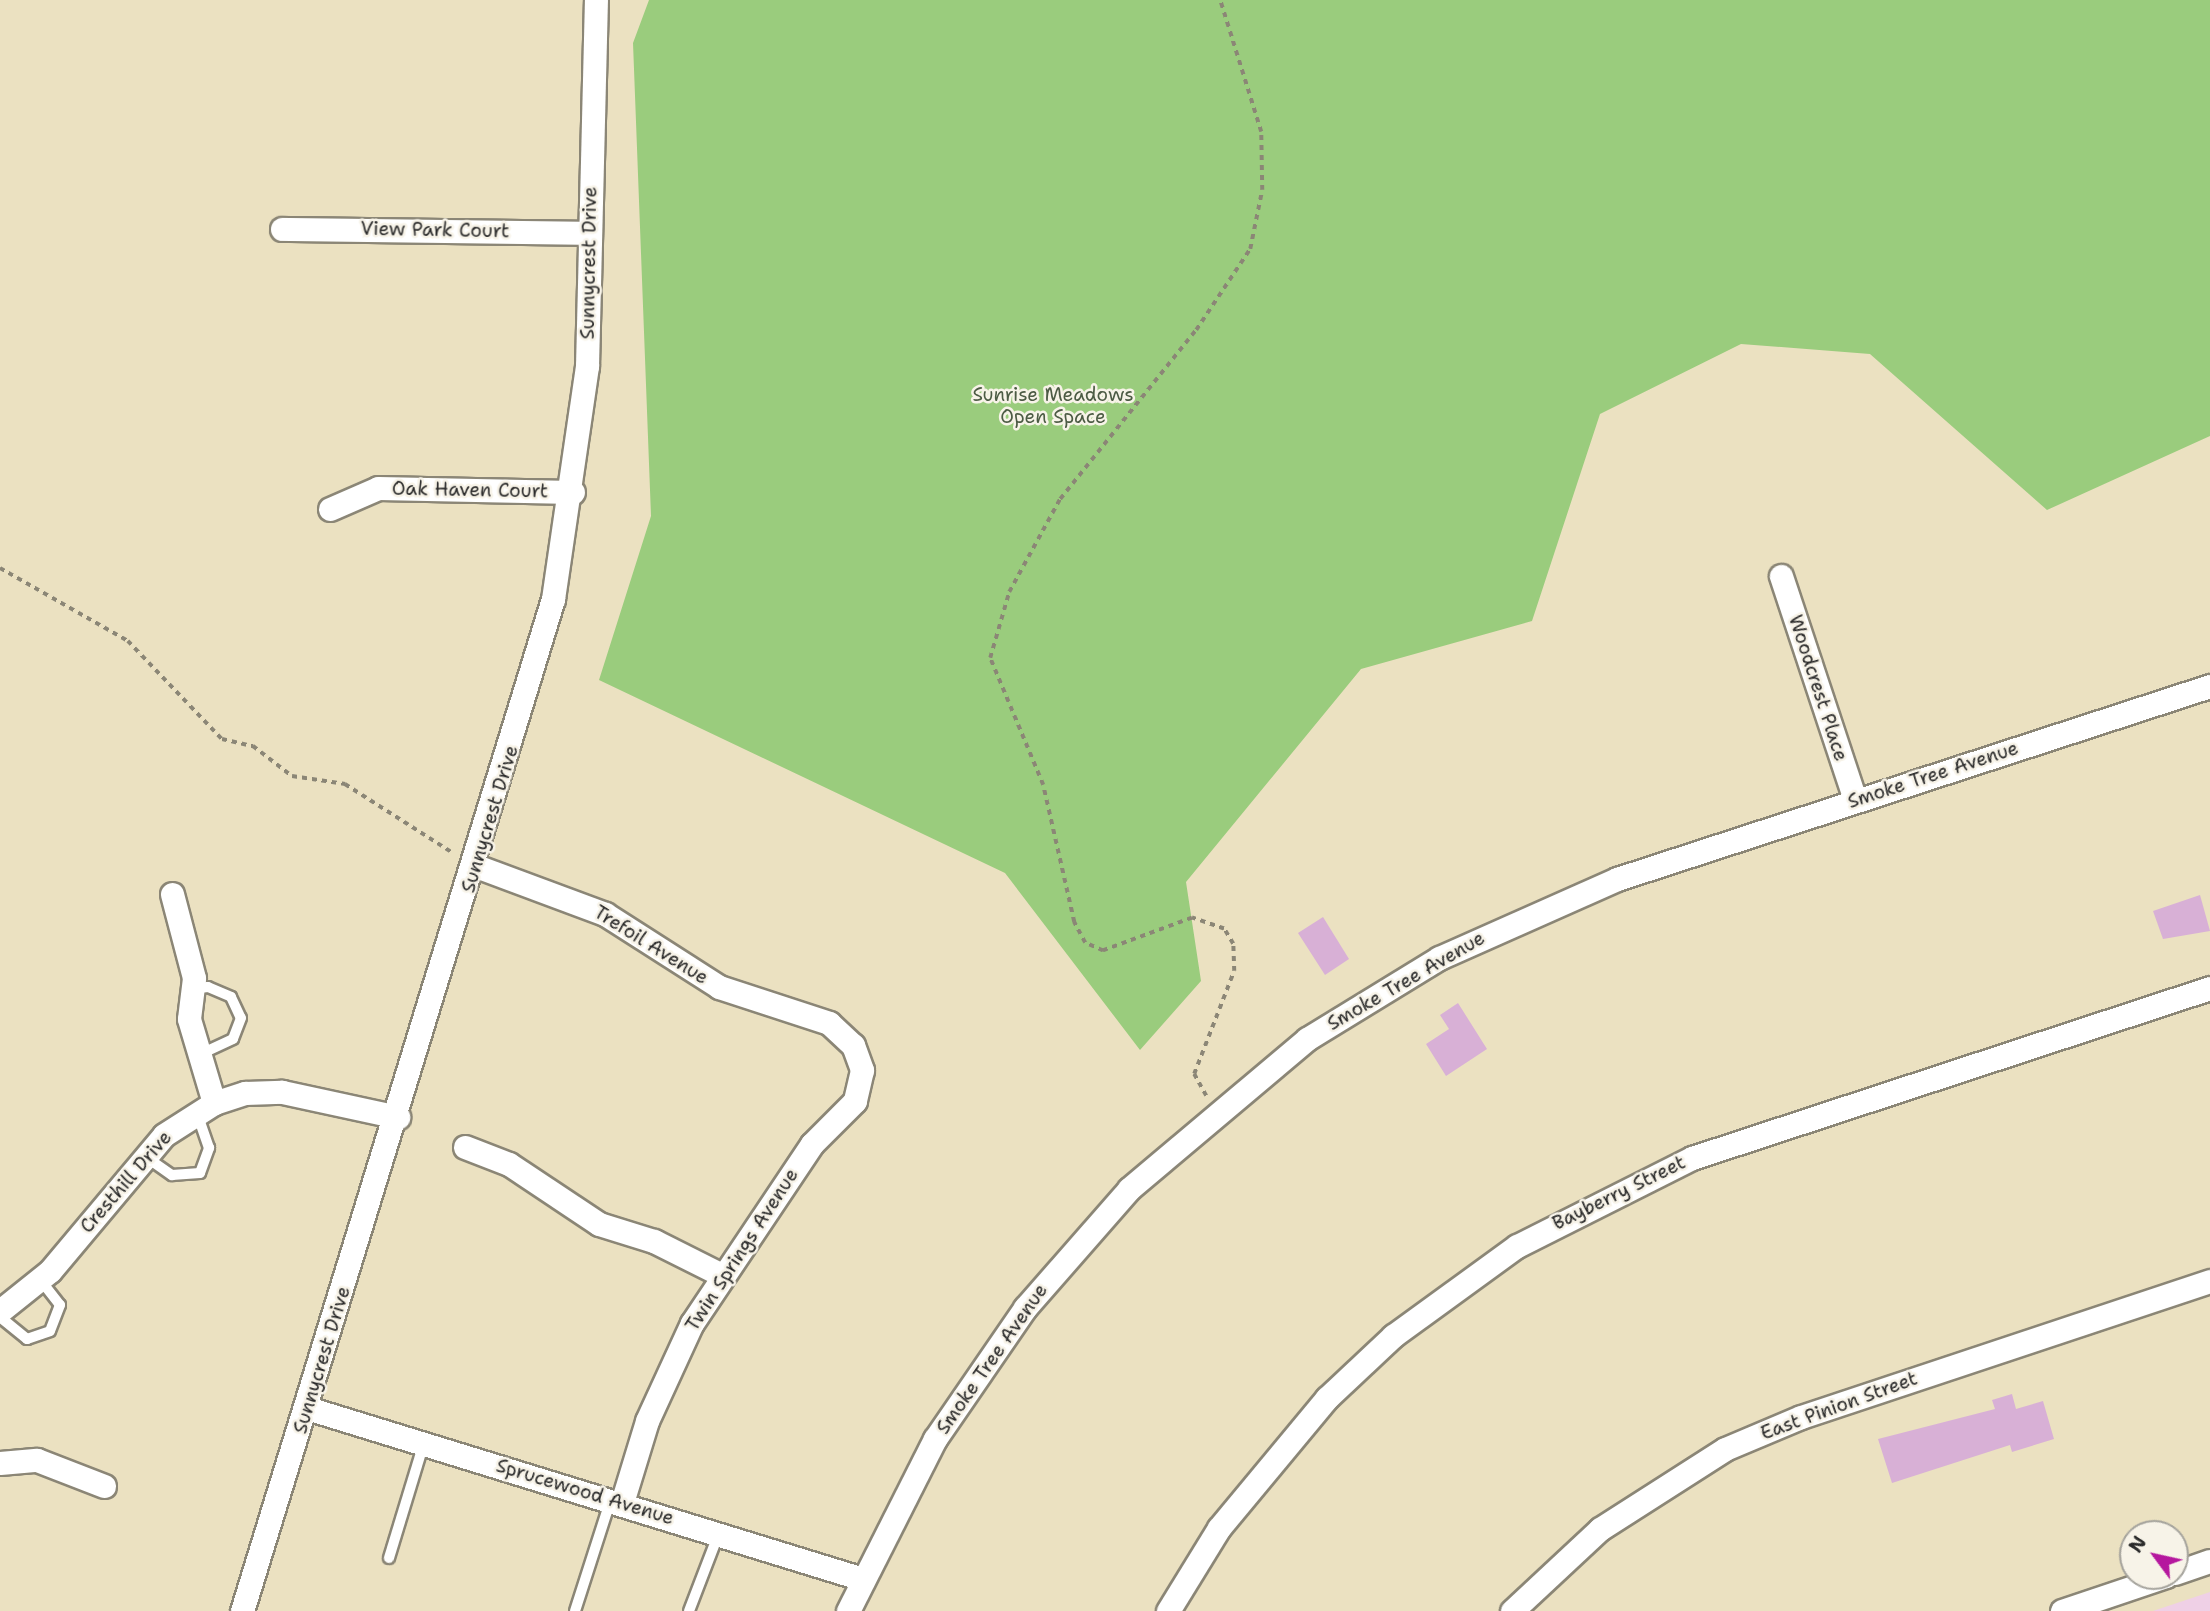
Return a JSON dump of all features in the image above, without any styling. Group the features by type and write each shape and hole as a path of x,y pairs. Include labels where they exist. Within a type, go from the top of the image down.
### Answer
{"street":[{"name":"Sunnycrest Drive","path":"242,1611 536,671 573,492 587,366 588,233 596,0"},
{"name":"View Park Court","path":"282,229 588,233"},
{"name":"Oak Haven Court","path":"330,509 378,488 573,492"},
{"name":"Woodcrest Place","path":"1781,576 1855,800"},
{"name":"Smoke Tree Avenue","path":"848,1611 935,1438 1025,1308 1129,1189 1216,1110 1373,996 1500,927 1617,879 2210,686"},
{"name":"Trefoil Avenue","path":"476,866 605,914 719,987 829,1023 856,1051"},
{"path":"172,894 194,978 189,1019 200,1055 205,1108"},
{"name":"Bayberry Street","path":"1168,1611 1219,1528 1327,1398 1393,1336 1517,1245 1692,1158 2210,988"},
{"name":"Twin Springs Avenue","path":"616,1501 666,1376 722,1275 812,1144 855,1101 862,1070 856,1051"},
{"name":"Cresthill Drive","path":"0,1311 40,1279 146,1157 205,1108 245,1093 282,1092 398,1117"},
{"path":"464,1147 509,1164 599,1224 654,1241 722,1275"},
{"name":"East Pinion Street","path":"1512,1611 1600,1529 1725,1449 1801,1417 2210,1281"},
{"name":"Sprucewood Avenue","path":"307,1408 863,1579"},
{"path":"0,1463 37,1460 104,1486"},
{"path":"2189,1568 2210,1561"},
{"path":"2062,1611 2124,1590"}],"lane":[{"path":"191,989 208,987 231,997 241,1018 233,1039 200,1055"},
{"path":"146,1157 172,1175 200,1173 209,1148 205,1108"},
{"path":"0,1317 27,1339 50,1331 60,1305 40,1279"},
{"path":"388,1558 424,1443"},
{"path":"575,1611 616,1501"},
{"path":"689,1611 719,1533"}],"path":[{"path":"1216,1110 1194,1074 1234,971 1233,944 1209,920 1192,919 1103,951 1085,943 1074,922 1043,785 990,658 1009,592 1060,499 1196,330 1250,249 1262,190 1261,132 1220,0"},
{"path":"0,568 128,641 222,739 253,746 292,776 345,784 476,866"}],"shaded area":[{"path":"2210,1592 2210,1611 2153,1611"}],"green space":[{"name":"Sunrise Meadows Open Space","path":"649,0 2210,0 2210,436 2047,510 1870,354 1741,344 1600,414 1532,621 1361,669 1186,882 1201,981 1140,1050 1005,873 599,680 651,516 633,43"}],"building":[{"path":"2200,895 2210,931 2163,939 2153,911"},
{"path":"1323,917 1349,959 1325,975 1298,933"},
{"path":"1458,1003 1487,1049 1446,1076 1426,1044 1449,1029 1440,1015"},
{"path":"2012,1394 2016,1409 2043,1401 2054,1439 2012,1452 2010,1445 1892,1483 1878,1439 1995,1409 1992,1400"}]}
